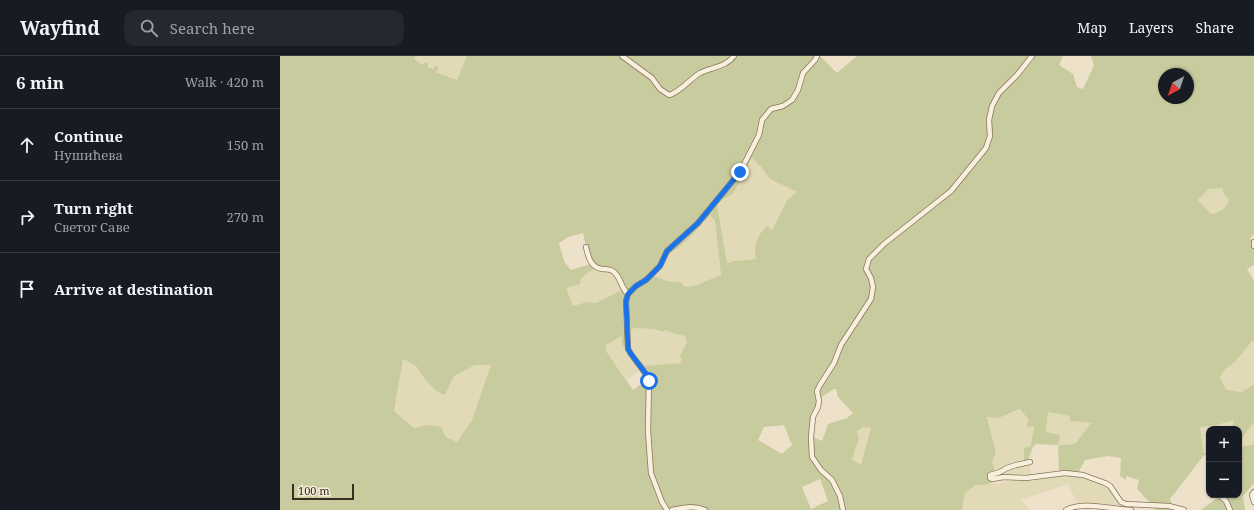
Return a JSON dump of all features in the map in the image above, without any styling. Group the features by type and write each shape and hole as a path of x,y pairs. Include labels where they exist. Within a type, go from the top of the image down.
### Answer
{"street":[{"path":"625,57 652,78 660,89 669,95 675,93 702,72 725,64 734,56"},
{"path":"667,510 662,502 651,473 648,431 649,378 628,349 626,301 628,294 636,286 646,280 660,266 667,251 698,223 740,172 759,135 762,120 771,109 783,106 792,100 798,90 803,73 817,56"},
{"path":"843,510 840,496 832,480 821,470 812,457 813,417 818,407 819,400 817,391 834,363 841,345 871,299 873,287 871,278 866,269 869,259 884,244 951,191 986,148 990,136 989,120 992,106 999,93 1017,75 1032,56"},
{"path":"586,247 589,258 597,268 609,270 615,273 624,291 628,294"},
{"path":"1030,462 1007,468 990,475 990,478 1026,478 1065,473 1083,475 1110,486 1121,502 1126,504 1169,506 1184,510"},
{"path":"1254,492 1252,496 1254,502"},
{"path":"1222,498 1226,501 1230,510"},
{"path":"1066,510 1070,507 1078,506 1131,510"},
{"path":"672,510 690,507 705,510"}],"shaded area":[{"path":"416,56 467,56 457,80 434,72 433,69 425,62 423,65 414,59"},
{"path":"752,158 770,179 797,192 787,200 757,259 726,263 717,205 723,199 733,194"},
{"path":"1222,188 1224,194 1229,200 1226,207 1222,211 1213,214 1210,213 1197,201 1209,189"},
{"path":"710,214 715,221 721,275 694,286 684,287 681,282 667,281 654,276 669,254 689,238"},
{"path":"595,268 609,271 615,275 623,290 596,303 587,302 573,306 565,288 580,284 581,278"},
{"path":"634,328 654,329 662,332 666,330 685,336 687,342 680,356 682,363 645,366 631,348 629,341 630,331"},
{"path":"622,336 622,345 647,380 645,381 639,371 627,380 606,351 606,345"},
{"path":"1253,340 1254,384 1242,392 1226,390 1220,377 1225,369 1234,363"},
{"path":"403,359 416,366 424,378 436,391 445,395 454,376 475,365 492,365 472,420 457,442 426,425 414,428 394,411"},
{"path":"1021,409 1034,426 1031,446 1024,448 1024,461 1028,460 1032,476 999,476 992,462 996,453 986,417 999,418"},
{"path":"1048,412 1070,416 1071,421 1091,423 1075,444 1058,445 1046,432"},
{"path":"1234,419 1233,426 1208,426 1217,425"},
{"path":"1254,422 1254,446 1242,447 1242,438"},
{"path":"1206,426 1206,454 1204,455 1200,427"},
{"path":"863,427 871,428 862,465 852,459 859,439 857,431"},
{"path":"1063,476 1090,478 1108,486 1119,502 1119,506 1101,503 1077,503 1068,484 1021,500 1031,510 962,510 965,493 976,485 992,483 998,484 1009,481 1030,481"}],"green space":[{"path":"280,56 416,56 414,59 423,65 425,62 428,64 428,67 433,69 435,66 438,66 438,70 435,72 457,80 467,56 820,56 837,73 857,56 1063,56 1059,65 1073,74 1077,87 1083,89 1094,65 1091,56 1254,56 1254,234 1250,238 1254,243 1254,265 1247,269 1254,281 1254,342 1253,340 1234,363 1225,369 1220,377 1226,390 1242,392 1254,384 1254,422 1242,438 1242,426 1233,426 1234,420 1217,425 1200,427 1204,454 1206,454 1206,455 1204,455 1170,499 1174,510 1155,510 1155,508 1137,489 1139,480 1126,476 1126,480 1120,476 1121,458 1108,456 1085,460 1078,473 1059,472 1058,445 1036,444 1033,447 1028,460 1024,461 1024,448 1031,446 1034,426 1028,427 1027,424 1029,420 1020,409 999,418 986,417 996,453 992,462 995,470 989,473 988,477 992,483 976,485 965,493 962,510 708,510 688,506 668,509 654,477 650,479 664,510 280,510","holes":["752,158 770,179 797,192 787,200 772,230 767,226 758,237 755,250 756,259 727,263 717,205 723,199 733,194","1222,188 1224,194 1229,200 1225,208 1213,214 1210,213 1198,200 1209,189","710,215 715,221 721,275 694,286 685,287 681,282 667,281 654,276 669,254 678,248","583,233 590,264 571,270 564,261 559,243 568,237","595,268 613,274 622,290 596,303 587,302 573,306 566,288 580,284 581,278","634,328 654,329 662,332 666,330 685,336 687,342 680,356 682,363 645,366 635,354 631,346 630,331","622,336 622,345 647,380 633,390 606,351 606,345","403,359 416,366 424,378 436,391 445,395 454,376 475,365 491,365 472,420 457,442 445,436 441,427 426,425 414,428 394,411","834,389 836,389 838,397 853,413 847,418 828,424 822,441 815,438 810,422 823,396","1048,412 1070,416 1070,421 1091,423 1075,444 1058,445 1060,435 1046,432","784,425 792,445 782,454 758,440 764,427","863,427 871,428 861,465 852,459 859,439 857,431","820,479 828,501 811,509 802,487"]},
{"path":"1254,445 1254,483 1243,496 1245,510 1201,510 1217,498 1242,498 1242,447"}],"route":[{"path":"649,381 649,378 628,349 626,301 628,294 636,286 646,280 660,266 667,251 698,223 740,172"}]}
